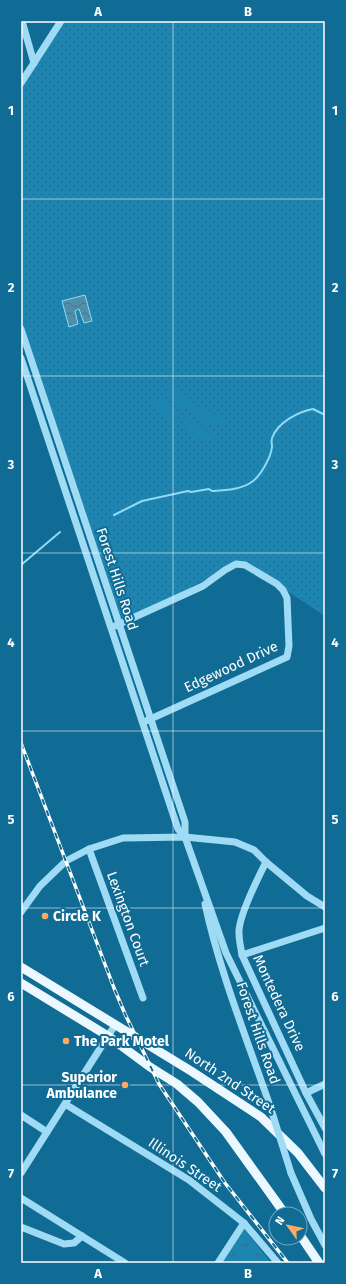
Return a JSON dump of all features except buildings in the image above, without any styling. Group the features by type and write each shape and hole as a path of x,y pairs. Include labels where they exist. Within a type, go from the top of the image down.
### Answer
{"main road":[{"name":"North 2nd Street","path":"21,967 191,1071 261,1116 298,1153 325,1188"},
{"path":"21,983 108,1036 178,1084 198,1102 226,1132 279,1206"},
{"path":"308,1246 320,1263"}],"street":[{"path":"22,21 34,63"},
{"path":"21,83 61,21"},
{"name":"Forest Hills Road","path":"21,329 23,344 185,822 185,837"},
{"name":"Forest Hills Road","path":"21,358 178,829 185,837 226,952 325,1154"},
{"name":"Edgewood Drive","path":"111,629 118,624 203,586 236,564 245,565 277,584 284,590 287,598 289,646 287,658 142,723"},
{"path":"22,908 40,886 58,868 89,849 123,838 185,837 235,842 254,850 306,896 325,907"},
{"name":"Lexington Court","path":"89,849 143,998"},
{"name":"Montedera Drive","path":"266,862 255,884 244,912 239,932 242,955 306,1093 325,1128"},
{"name":"Forest Hills Road","path":"198,871 213,939 270,1106 291,1173 311,1219 325,1245"},
{"path":"242,955 325,928"},
{"path":"21,1173 115,1025"},
{"path":"306,1093 325,1084"},
{"name":"Illinois Street","path":"65,1104 189,1180 244,1223 278,1263"},
{"path":"21,1115 47,1132"},
{"path":"21,1198 125,1263"},
{"path":"218,1263 244,1223"},
{"path":"21,1227 64,1244 74,1243 82,1236"}],"green space":[{"path":"63,21 325,21 325,616 242,561 122,623 21,320 21,87"},
{"path":"171,385 190,398 184,407 165,394"},
{"path":"161,400 181,413 175,422 155,409"},
{"path":"201,405 220,418 214,427 195,414"},
{"path":"191,420 211,433 205,442 185,429"},
{"path":"244,1229 271,1263 221,1263"}],"water":[{"path":"85,295 92,321 84,323 79,309 75,311 78,324 69,327 62,301"}],"waterway":[{"path":"114,515 142,501 188,491 191,492 209,489 212,491 228,490 249,484 259,475 265,466 270,456 272,438 279,427 295,415 313,409 325,415"},
{"path":"21,565 60,532"}],"railway":[{"path":"21,743 114,988 159,1084 225,1183 288,1263"}],"place":[{"name":"Circle K","path":"45,916"},
{"name":"The Park Motel","path":"66,1041"},
{"name":"Superior Ambulance","path":"125,1085"}]}
